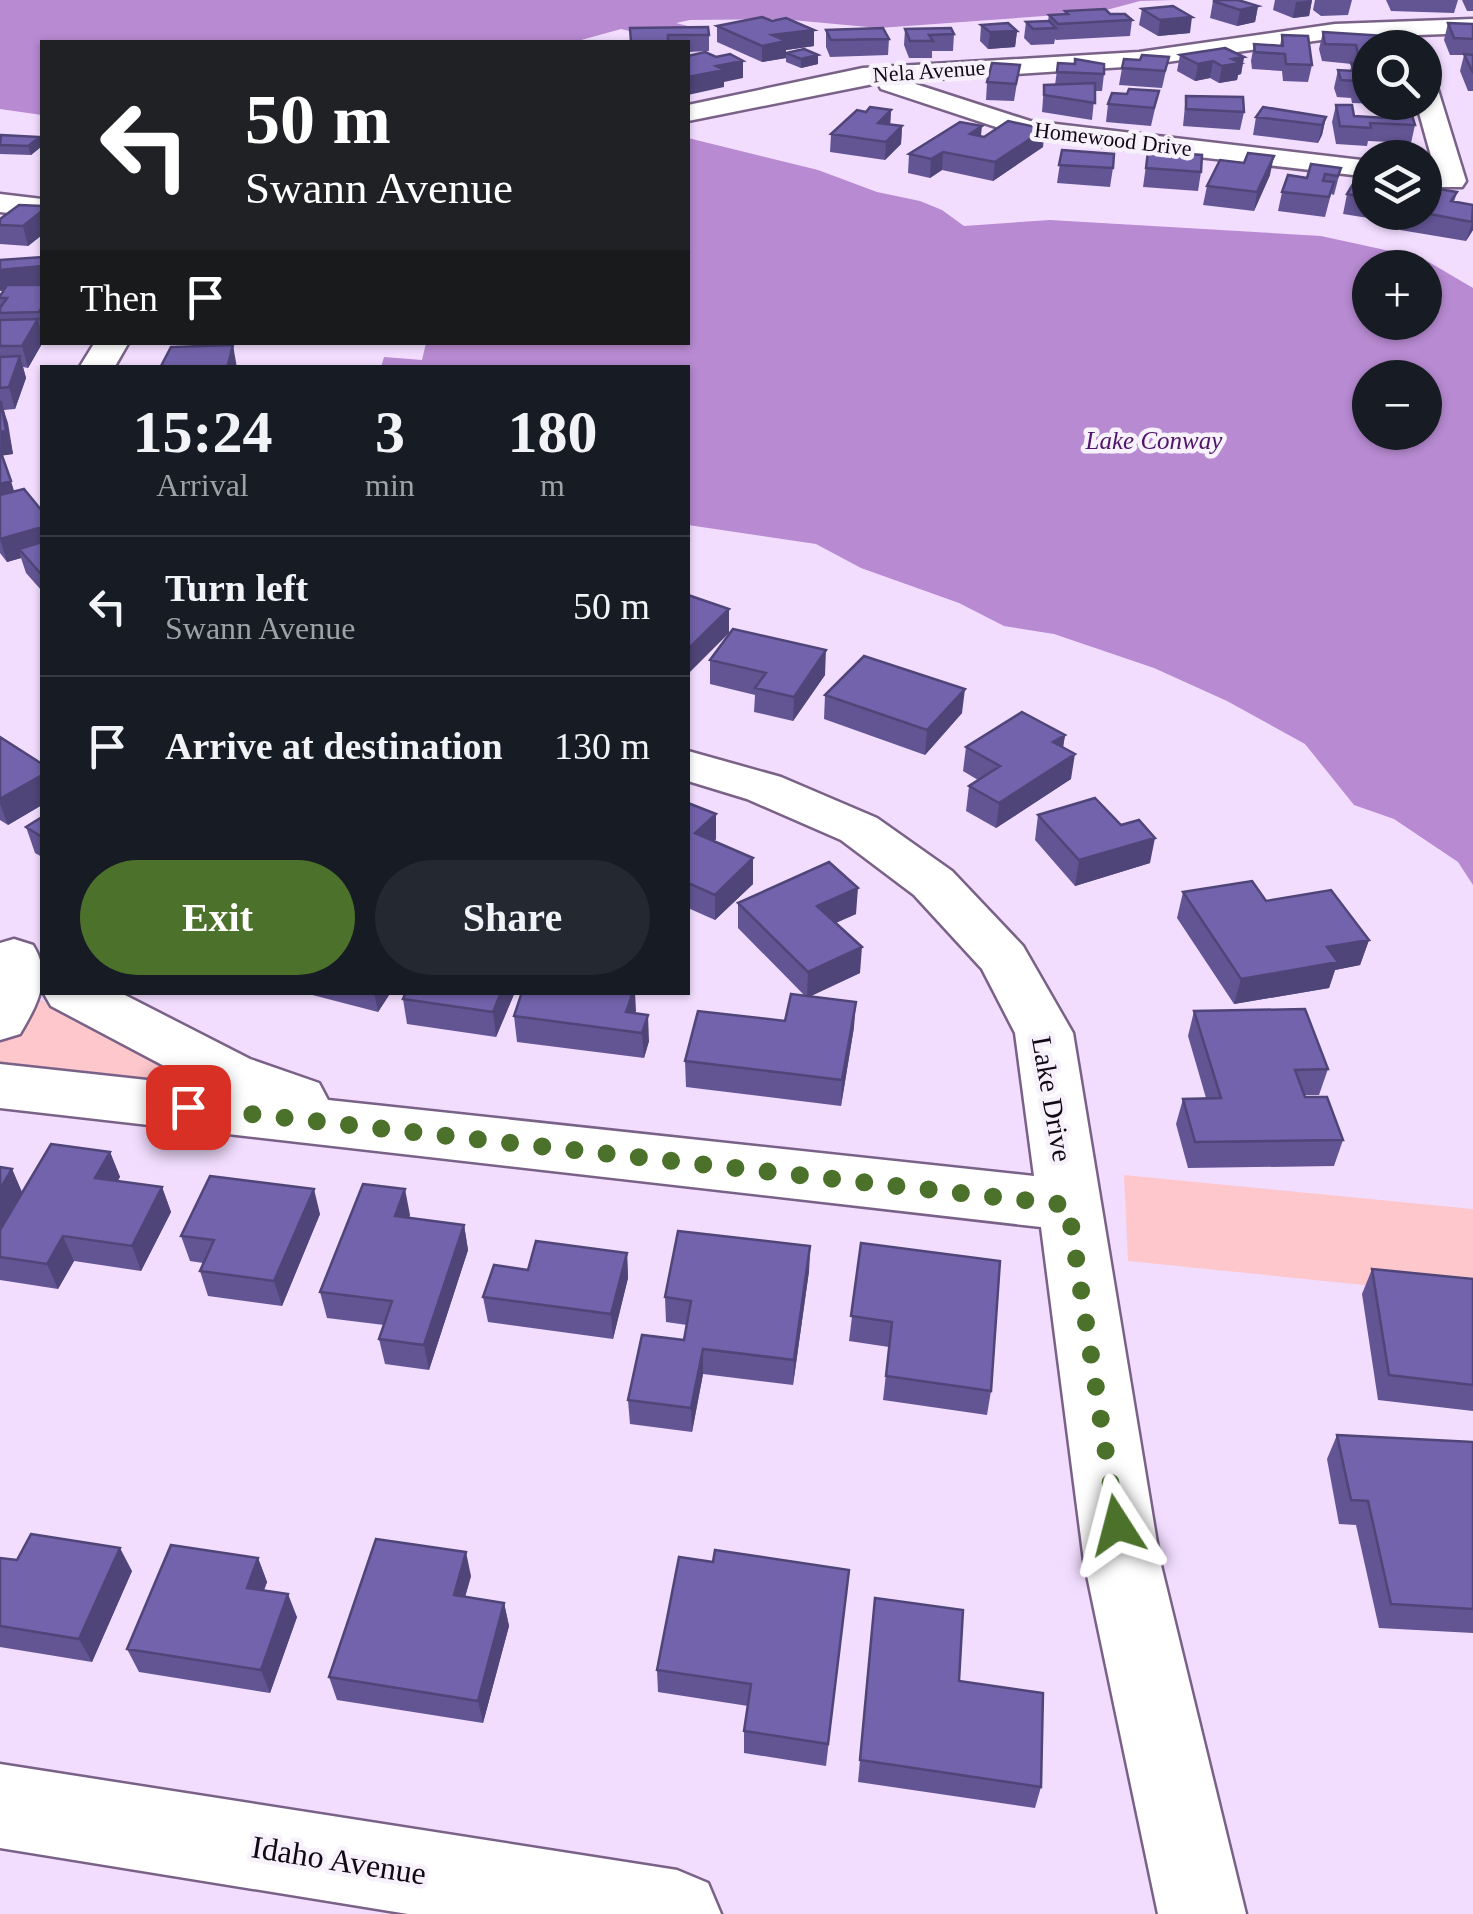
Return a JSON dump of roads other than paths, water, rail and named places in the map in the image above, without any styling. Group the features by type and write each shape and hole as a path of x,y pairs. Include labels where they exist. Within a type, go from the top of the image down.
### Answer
{"street":[{"name":"Nela Avenue","path":"1442,31 1473,26"},
{"name":"Nela Avenue","path":"690,113 863,76 1174,55 1335,31 1352,32"},
{"name":"Homewood Drive","path":"863,76 1026,129 1352,168"},
{"path":"1442,100 1458,104"},
{"path":"1433,120 1450,181"},
{"path":"0,203 40,208"},
{"name":"Lake Drive","path":"690,767 764,788 858,829 933,883 1004,958 1044,1033 1122,1561 1202,1914"},
{"path":"0,1020 18,988 19,961"},
{"path":"78,995 230,1074 375,1128"},
{"path":"0,1086 1068,1205"},
{"name":"Idaho Avenue","path":"0,1806 677,1914"}],"water":[{"path":"0,0 1173,0 1140,1 1099,12 879,28 781,19 690,20 676,23 699,29 646,35 621,29 581,40 40,40 40,115 0,109"},
{"name":"Lake Conway","path":"690,138 818,170 877,192 920,201 942,210 964,226 1050,220 1321,236 1385,250 1352,250 1352,340 1442,340 1442,270 1473,288 1473,885 1458,862 1394,819 1354,805 1305,744 1227,701 1154,668 1054,634 1004,626 959,603 861,568 816,544 690,525 690,365 382,365 384,357 422,360 426,345 690,345"}]}
